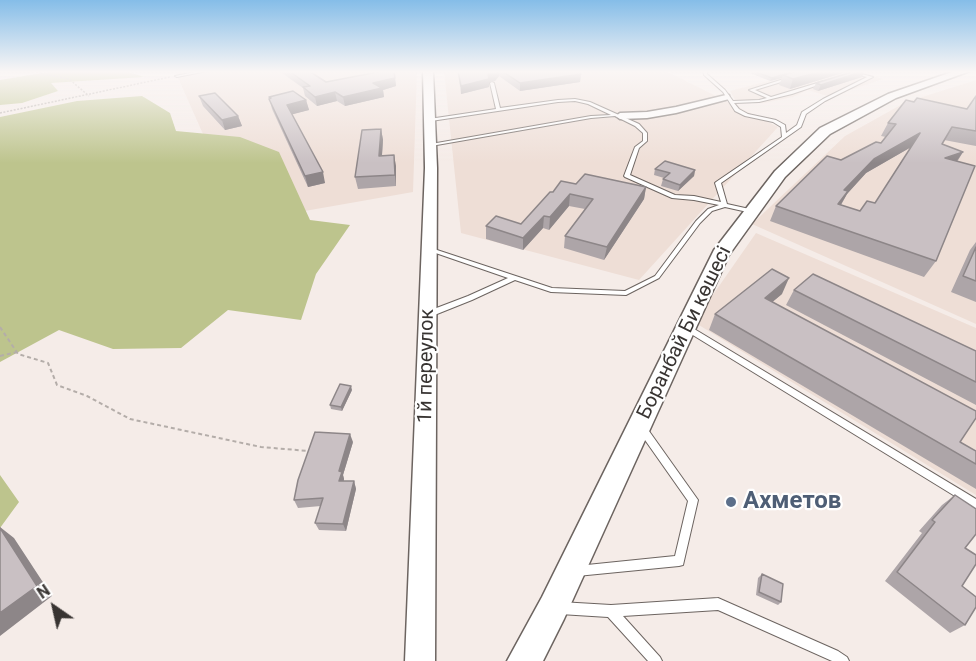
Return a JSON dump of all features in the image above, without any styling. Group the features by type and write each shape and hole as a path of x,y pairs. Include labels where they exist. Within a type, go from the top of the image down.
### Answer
{"main road":[{"name":"Боранбай Би көшесі","path":"524,661 553,608 720,254 780,174 825,131 881,102"}],"street":[{"name":"1й переулок","path":"420,661 431,145 430,102"},
{"path":"620,116 647,115 714,102"}],"lane":[{"path":"496,102 498,110"},
{"path":"431,120 561,102"},
{"path":"584,102 620,116 637,125 645,133 645,141 637,147 627,176 674,197 752,211"},
{"path":"731,102 737,110 747,115 774,121 783,126 784,137"},
{"path":"725,205 718,183 799,126 804,113 821,102"},
{"path":"431,145 591,117 620,116"},
{"path":"429,249 550,290 626,293 657,277 710,210 725,205"},
{"path":"428,314 514,278"},
{"path":"686,327 976,504"},
{"path":"569,572 679,561 693,500 639,424"},
{"path":"553,608 611,611 718,604 843,661"},
{"path":"611,611 656,661"}],"path":[{"path":"0,113 58,102"},
{"path":"0,327 17,352"},
{"path":"0,356 17,352 48,363 57,385 87,396 130,419 261,447 309,451"}],"shaded area":[{"path":"189,102 416,102 413,192 242,222"},
{"path":"447,102 728,102 778,127 639,280 461,233"},
{"path":"736,102 770,102 764,103"},
{"path":"906,102 976,102 976,324 752,224 845,136"},
{"path":"756,233 976,328 976,495 694,322"}],"green space":[{"path":"0,102 25,102 22,103 0,105"},
{"path":"73,102 152,102 170,113 176,131 240,137 279,152 310,220 350,225 316,274 301,320 228,310 181,348 113,349 59,330 0,362 0,117"},
{"path":"0,475 19,502 0,528"}],"building":[{"path":"205,102 224,102 238,116 222,120"},
{"path":"270,102 299,102 287,105 323,172 305,176"},
{"path":"905,102 934,102 967,109 972,102 976,102 976,131 952,127 942,144 963,152 945,158 975,166 936,261 776,206 827,156 841,160 876,142 881,143 896,124 888,123","holes":["920,133 875,203 867,201 860,211 838,204 848,191 844,190 874,159"]},
{"path":"381,129 379,156 394,155 395,175 355,177 362,130"},
{"path":"665,161 695,170 680,185 663,179 670,173 655,169"},
{"path":"585,174 646,187 607,247 565,236 593,199 570,194 550,217 544,216 523,238 486,226 496,216 521,224 561,181 576,184"},
{"path":"976,247 976,281 963,276"},
{"path":"772,269 789,278 765,298 976,411 976,418 960,442 976,451 976,464 715,314"},
{"path":"813,274 976,351 976,382 794,290"},
{"path":"340,384 351,386 341,407 330,405"},
{"path":"315,432 350,434 339,471 342,472 339,481 354,481 343,524 315,523 323,498 294,500 298,480"},
{"path":"955,495 976,509 976,534 965,548 976,555 976,564 962,586 976,597 976,607 965,625 897,572 935,522 932,520"},
{"path":"0,528 37,586 0,613"},
{"path":"762,574 783,584 781,602 759,592"}],"place":[{"name":"Ахметов","path":"731,502"}]}
